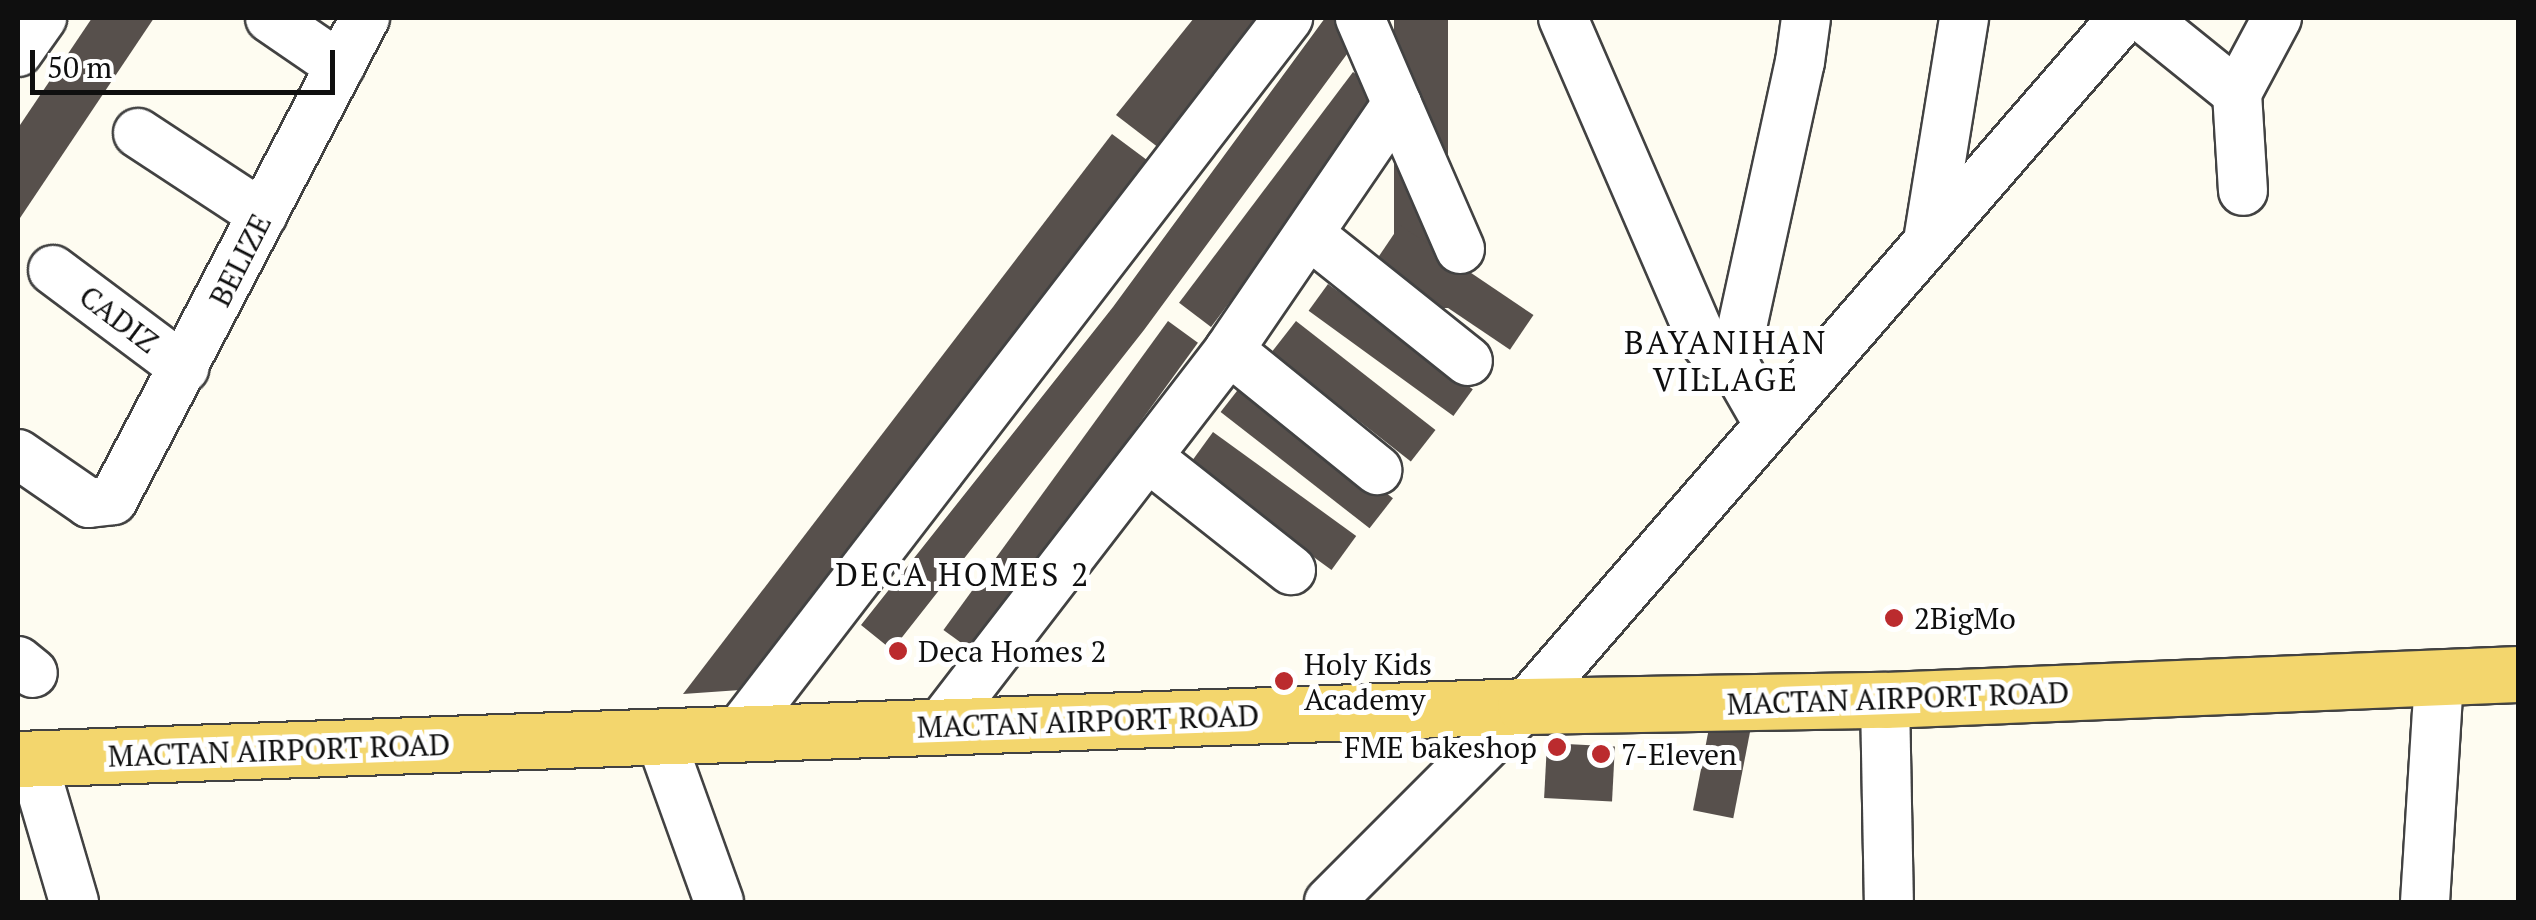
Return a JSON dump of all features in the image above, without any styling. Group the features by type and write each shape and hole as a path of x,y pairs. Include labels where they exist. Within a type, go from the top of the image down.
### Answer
{"main road":[{"name":"MACTAN AIRPORT ROAD","path":"25,759 1525,706 1885,700 2518,674"}],"street":[{"path":"18,52 42,18"},
{"path":"270,18 340,66"},
{"name":"BELIZE","path":"18,454 88,503 113,500 365,18"},
{"path":"739,732 1288,18"},
{"path":"1360,18 1460,249"},
{"path":"1562,18 1701,337 1714,353 1734,364 1769,425"},
{"path":"1734,364 1803,40 1778,18"},
{"path":"1928,242 1964,18"},
{"path":"1330,902 1525,706 2122,18"},
{"path":"2144,18 2237,93"},
{"path":"2244,191 2237,93 2277,18"},
{"path":"938,727 1229,350 1397,104"},
{"path":"138,133 263,215"},
{"path":"1310,235 1468,361"},
{"name":"CADIZ","path":"53,270 184,368"},
{"path":"1229,350 1377,470"},
{"path":"1149,458 1291,570"},
{"path":"2425,902 2439,677"},
{"path":"1885,700 1889,902"},
{"path":"659,735 719,902"},
{"path":"25,759 74,902"}],"building":[{"path":"92,18 154,18 18,221 18,128"},
{"path":"1194,18 1264,18 1159,148 1116,115"},
{"path":"1325,18 1336,18 1361,35 1144,330 892,650 861,625 1113,307"},
{"path":"1394,18 1448,18 1448,308 1394,308"},
{"path":"1353,72 1385,96 1211,327 1179,303"},
{"path":"1112,134 1151,163 740,690 683,694"},
{"path":"1400,225 1533,315 1510,350 1377,260"},
{"path":"1328,284 1473,389 1453,416 1309,311"},
{"path":"1168,321 1198,343 973,652 943,630"},
{"path":"1296,321 1435,430 1411,461 1271,353"},
{"path":"1244,382 1393,498 1370,528 1221,412"},
{"path":"1213,432 1356,536 1332,570 1188,466"},
{"path":"1710,723 1750,731 1733,818 1693,810"},
{"path":"1547,743 1615,747 1612,801 1544,798"}],"place":[{"name":"2BigMo","path":"1894,618"},
{"name":"Deca Homes 2","path":"898,651"},
{"name":"Holy Kids Academy","path":"1284,681"},
{"name":"FME bakeshop","path":"1557,747"},
{"name":"7-Eleven","path":"1601,754"}],"district":[{"name":"BAYANIHAN VILLAGE","path":"1726,362"},
{"name":"DECA HOMES 2","path":"963,574"}]}
